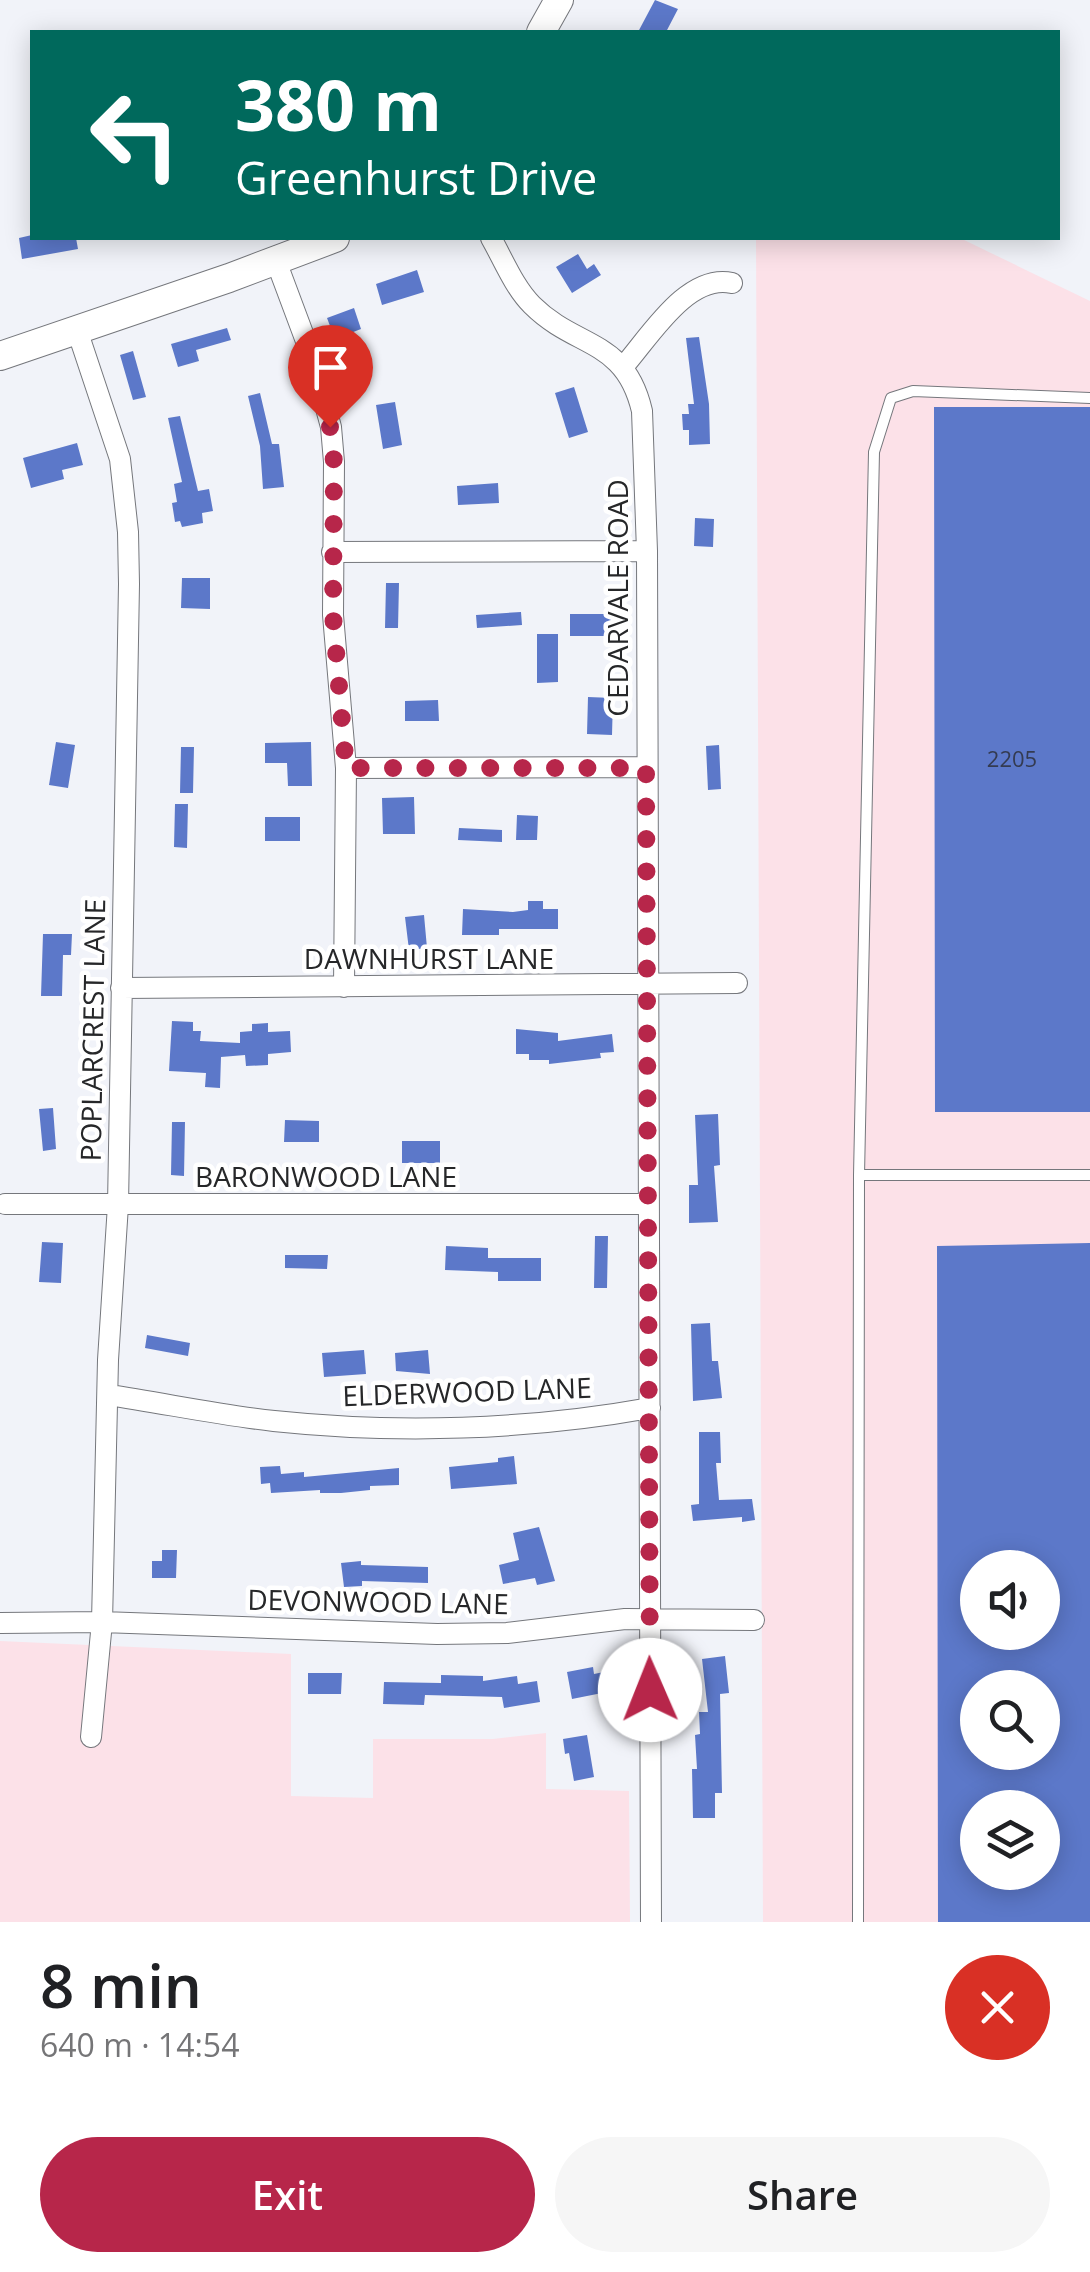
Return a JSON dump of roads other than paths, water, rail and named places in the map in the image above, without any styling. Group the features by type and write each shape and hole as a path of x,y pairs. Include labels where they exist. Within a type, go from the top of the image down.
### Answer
{"main road":[{"path":"542,30 559,0"},
{"path":"0,356 330,240"}],"street":[{"path":"492,240 532,304 623,367 686,298 710,284 732,284"},
{"path":"276,261 313,360 328,412 334,462 333,615 346,768 344,987"},
{"name":"POPLARCREST LANE","path":"77,330 120,458 128,532 118,1205 102,1622 91,1737"},
{"name":"CEDARVALE ROAD","path":"623,367 638,392 642,411 647,550 651,1922"},
{"path":"332,552 647,550"},
{"path":"346,768 646,768"},
{"name":"DAWNHURST LANE","path":"121,988 737,983"},
{"name":"BARONWOOD LANE","path":"5,1204 648,1204"},
{"name":"ELDERWOOD LANE","path":"108,1395 226,1414 354,1426 500,1424 650,1408"},
{"name":"DEVONWOOD LANE","path":"0,1623 102,1622 437,1634 508,1633 648,1619 754,1620"}],"lane":[{"path":"858,1922 859,1174 874,452 891,398 913,391 1090,398"},
{"path":"859,1174 1090,1175"}]}
